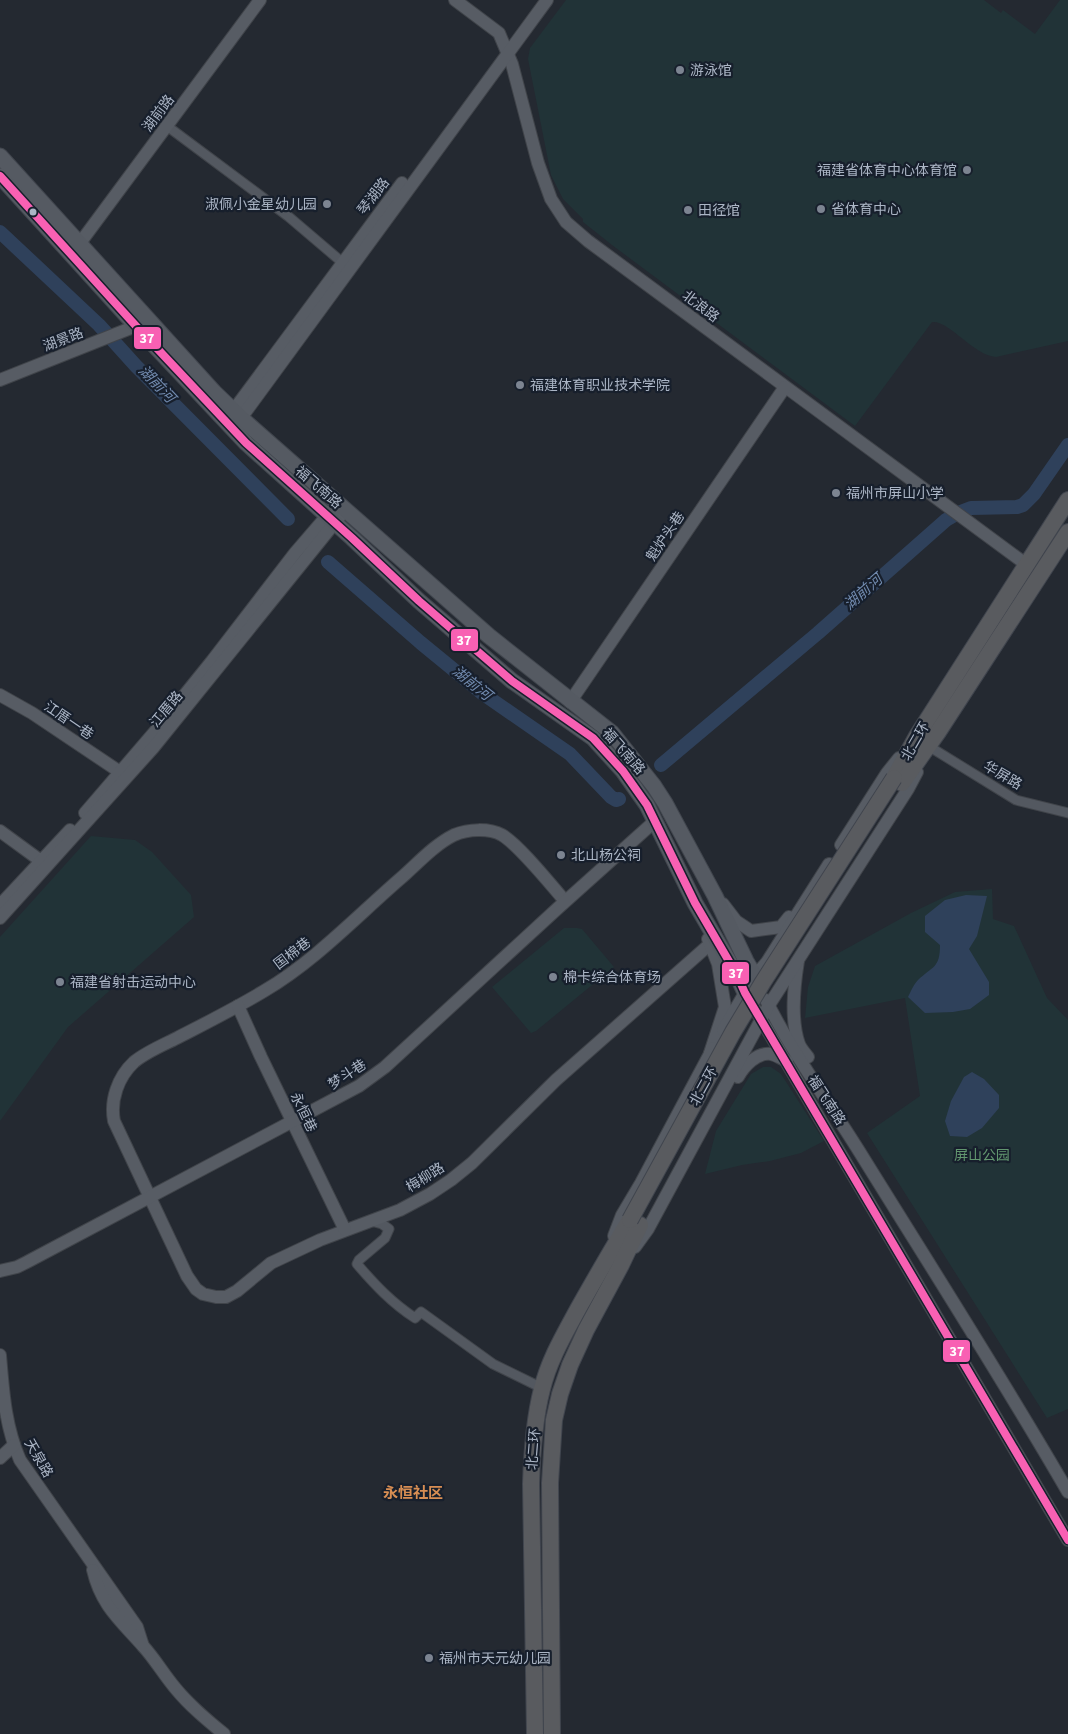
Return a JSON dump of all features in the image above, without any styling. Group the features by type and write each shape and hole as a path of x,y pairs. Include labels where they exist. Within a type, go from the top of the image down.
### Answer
{"highway":[{"name":"北二环","path":"898,781 916,736 1068,500"},
{"name":"北二环","path":"534,1734 531,1484 534,1433 542,1388 551,1360 604,1262 635,1222 770,987 898,781 938,732 1068,532"},
{"name":"北二环","path":"552,1734 550,1483 554,1420 560,1394 570,1365 586,1330 621,1265 635,1222"}],"main road":[{"name":"湖前路","path":"80,243 260,0"},
{"name":"北浪路","path":"455,0 499,33 506,49 540,172 551,199 561,216 588,241 1027,565"},
{"name":"琴湖路","path":"237,414 343,263 506,49 538,0"},
{"path":"237,414 506,49 547,0"},
{"name":"福飞南路","path":"0,156 237,414 489,636 570,702 612,733 654,786 715,896 768,1005 791,1046 842,1122 1068,1492"},
{"name":"福飞南路","path":"1,177 136,326 246,443 419,600 512,681 592,738 623,771 647,805 695,903 737,975 745,993 1068,1540"},
{"name":"湖景路","path":"0,380 136,326"},
{"name":"魁炉头巷","path":"570,702 785,387"},
{"name":"江厝路","path":"0,905 120,772 202,674 296,553 342,507"},
{"name":"江厝路","path":"0,918 159,741 331,519"},
{"name":"江厝一巷","path":"0,695 32,713 120,772"},
{"path":"621,1265 648,1229 768,1005 908,789 938,732"},
{"path":"604,1262 622,1216 710,1053 755,976 767,962 887,774 916,736"},
{"path":"655,821 683,892 710,944 719,971 725,1007 710,1053"},
{"name":"梦斗巷","path":"0,1271 17,1267 27,1262 149,1196 347,1094 385,1067 655,821"},
{"name":"国棉巷","path":"149,1196 114,1121 112,1108 116,1092 123,1077 134,1062 149,1052 238,1006 283,979 320,951 444,841 456,834 481,830 502,835 524,855 565,901"},
{"path":"0,832 41,861"},
{"path":"715,896 736,921 751,931 781,927 826,870"},
{"path":"801,907 822,921"},
{"name":"梅柳路","path":"149,1196 192,1284 204,1294 226,1297 237,1291 271,1263 345,1230 400,1210 451,1180 472,1163 556,1080 710,944"},
{"path":"799,956 794,983 794,1007 800,1045 841,1107 842,1122"},
{"name":"永恒巷","path":"238,1006 292,1123 345,1230"},
{"path":"687,1156 695,1152 745,1064 760,1056 771,1054 786,1061"},
{"path":"689,1092 714,1104"},
{"name":"天泉路","path":"0,1355 6,1418 14,1445 25,1468 137,1627 143,1646 195,1709 224,1734"},
{"path":"0,1458 14,1445"}],"street":[{"path":"167,126 289,217 343,263"},
{"name":"华屏路","path":"930,747 1016,800 1068,813"},
{"path":"371,1221 382,1224 389,1229 385,1238 356,1264 375,1285 397,1306 416,1318 421,1312 492,1364 542,1388"}],"green space":[{"name":"省体育中心","path":"566,0 984,0 1001,13 1003,10 1035,34 1060,0 1068,0 1068,341 996,357 987,355 946,326 932,322 855,426 612,245 583,222 583,219 563,199 551,175 528,59 530,48"},
{"name":"福建省射击运动中心","path":"91,836 135,840 152,852 191,895 194,917 68,1027 0,1121 0,937"},
{"name":"屏山公园","path":"992,889 993,919 1014,926 1047,998 1068,1020 1068,1409 1047,1418 867,1133 920,1096 905,998 805,1018 808,987 815,966 911,913 955,892"},
{"name":"棉卡综合体育场","path":"564,928 582,929 614,967 536,1031 531,1033 492,987"},
{"path":"763,1067 771,1067 781,1074 824,1141 801,1153 705,1174 716,1131 751,1074"}],"water":[{"path":"966,895 987,896 977,936 969,949 989,982 989,995 970,1009 925,1013 908,997 917,982 935,966 939,958 940,945 925,932 925,916 945,900"},
{"path":"972,1072 984,1079 999,1095 999,1108 982,1128 967,1137 950,1136 945,1121 951,1101 964,1077"}],"waterway":[{"name":"湖前河","path":"0,232 99,325 136,366 288,519"},
{"name":"湖前河","path":"661,765 818,633 946,520 971,508 1017,507 1023,505 1034,494 1068,445"},
{"name":"湖前河","path":"328,562 482,693 570,754 611,797 616,800 619,799"}],"transit line":[{"name":"37","path":"0,176 136,326 246,443 419,601 512,681 593,738 623,771 647,805 695,903 737,975 745,993 1068,1540"}],"place":[{"name":"游泳馆","path":"680,70"},
{"name":"福建省体育中心体育馆","path":"967,170"},
{"name":"淑佩小金星幼儿园","path":"327,204"},
{"name":"省体育中心","path":"821,209"},
{"name":"田径馆","path":"688,210"},
{"name":"福建体育职业技术学院","path":"520,385"},
{"name":"福州市屏山小学","path":"836,493"},
{"name":"北山杨公祠","path":"561,855"},
{"name":"棉卡综合体育场","path":"553,977"},
{"name":"福建省射击运动中心","path":"60,982"},
{"name":"福州市天元幼儿园","path":"429,1658"}],"district":[{"name":"永恒社区","path":"413,1493"}]}
